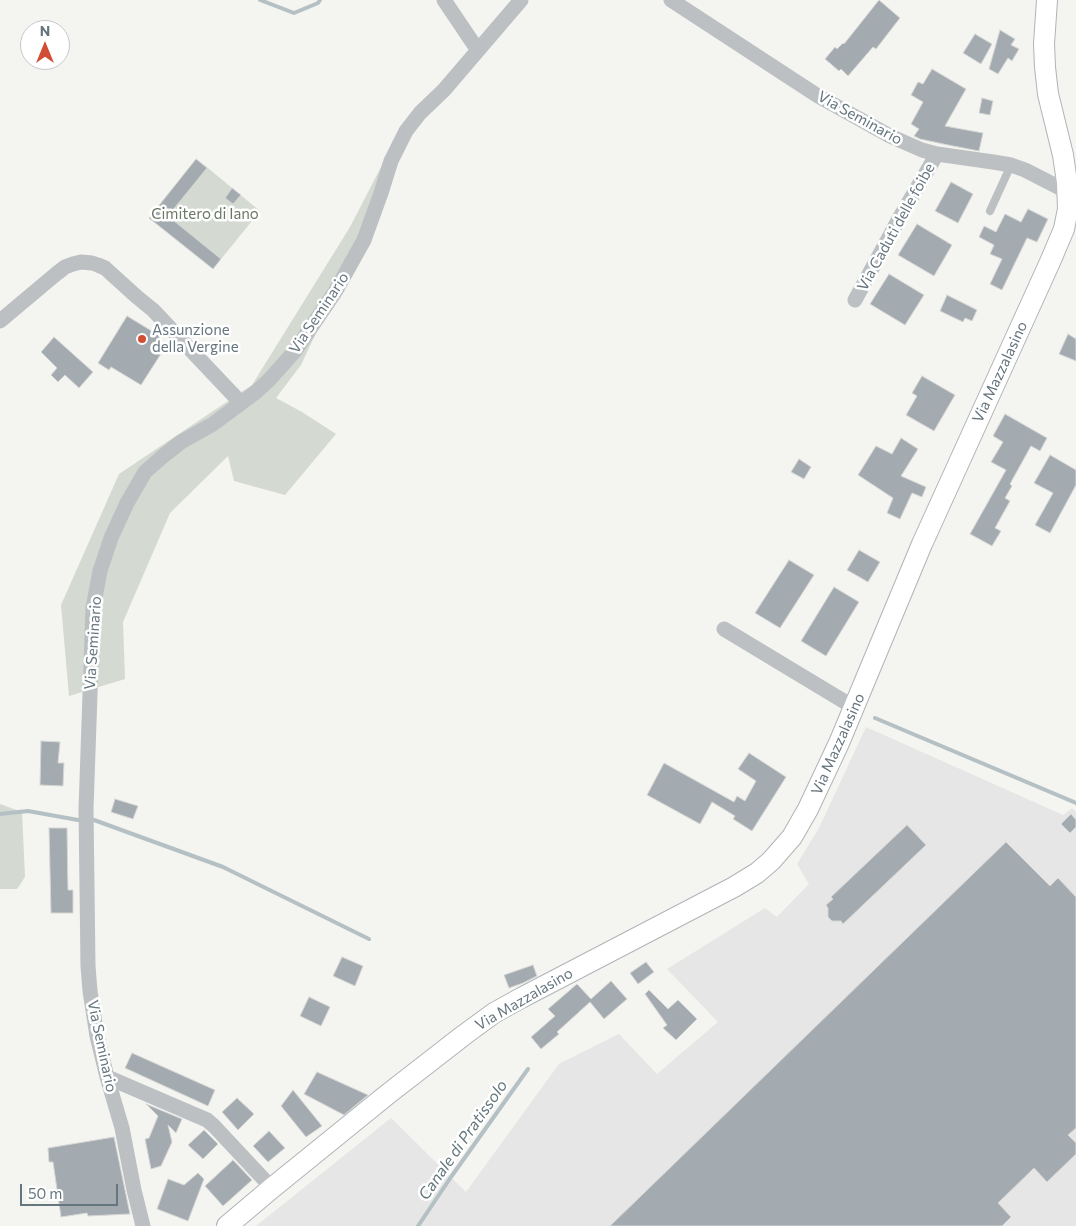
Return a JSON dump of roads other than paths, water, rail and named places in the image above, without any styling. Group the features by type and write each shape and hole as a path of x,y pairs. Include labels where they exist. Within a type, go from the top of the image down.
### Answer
{"main road":[{"name":"Via Mazzalasino","path":"227,1226 388,1094 494,1013 734,887 757,873 771,861 792,837 808,810 840,743 922,544 1064,229 1071,220 1063,155 1051,110 1046,81 1044,44 1047,0"}],"street":[{"path":"444,0 478,49"},
{"name":"Via Seminario","path":"144,1225 134,1190 122,1128 97,1036 90,992 87,946 86,809 93,608 100,571 111,538 126,503 145,472 181,442 212,424 256,392 295,350 335,292 364,240 382,193 391,161 406,130 420,113 444,90 521,0"},
{"name":"Via Seminario","path":"671,0 818,96 905,143 937,154 1012,166 1025,170 1068,192"},
{"name":"Via Caduti delle foibe","path":"855,300 937,154"},
{"path":"0,321 65,267 81,262 98,265 105,268 153,310 241,403"},
{"path":"724,629 855,708"},
{"path":"107,1077 207,1120 272,1188"}],"lane":[{"path":"990,211 1012,166"}],"waterway":[{"path":"260,0 294,13 318,3 320,0"},
{"path":"875,718 1076,803"},
{"path":"0,814 28,811 78,820"},
{"path":"94,820 223,867 369,939"},
{"name":"Canale di Pratissolo","path":"418,1226 528,1069"}],"place":[{"name":"Assunzione della Vergine","path":"142,339"}],"park label":[{"name":"Cimitero di Iano","path":"205,214"}]}
